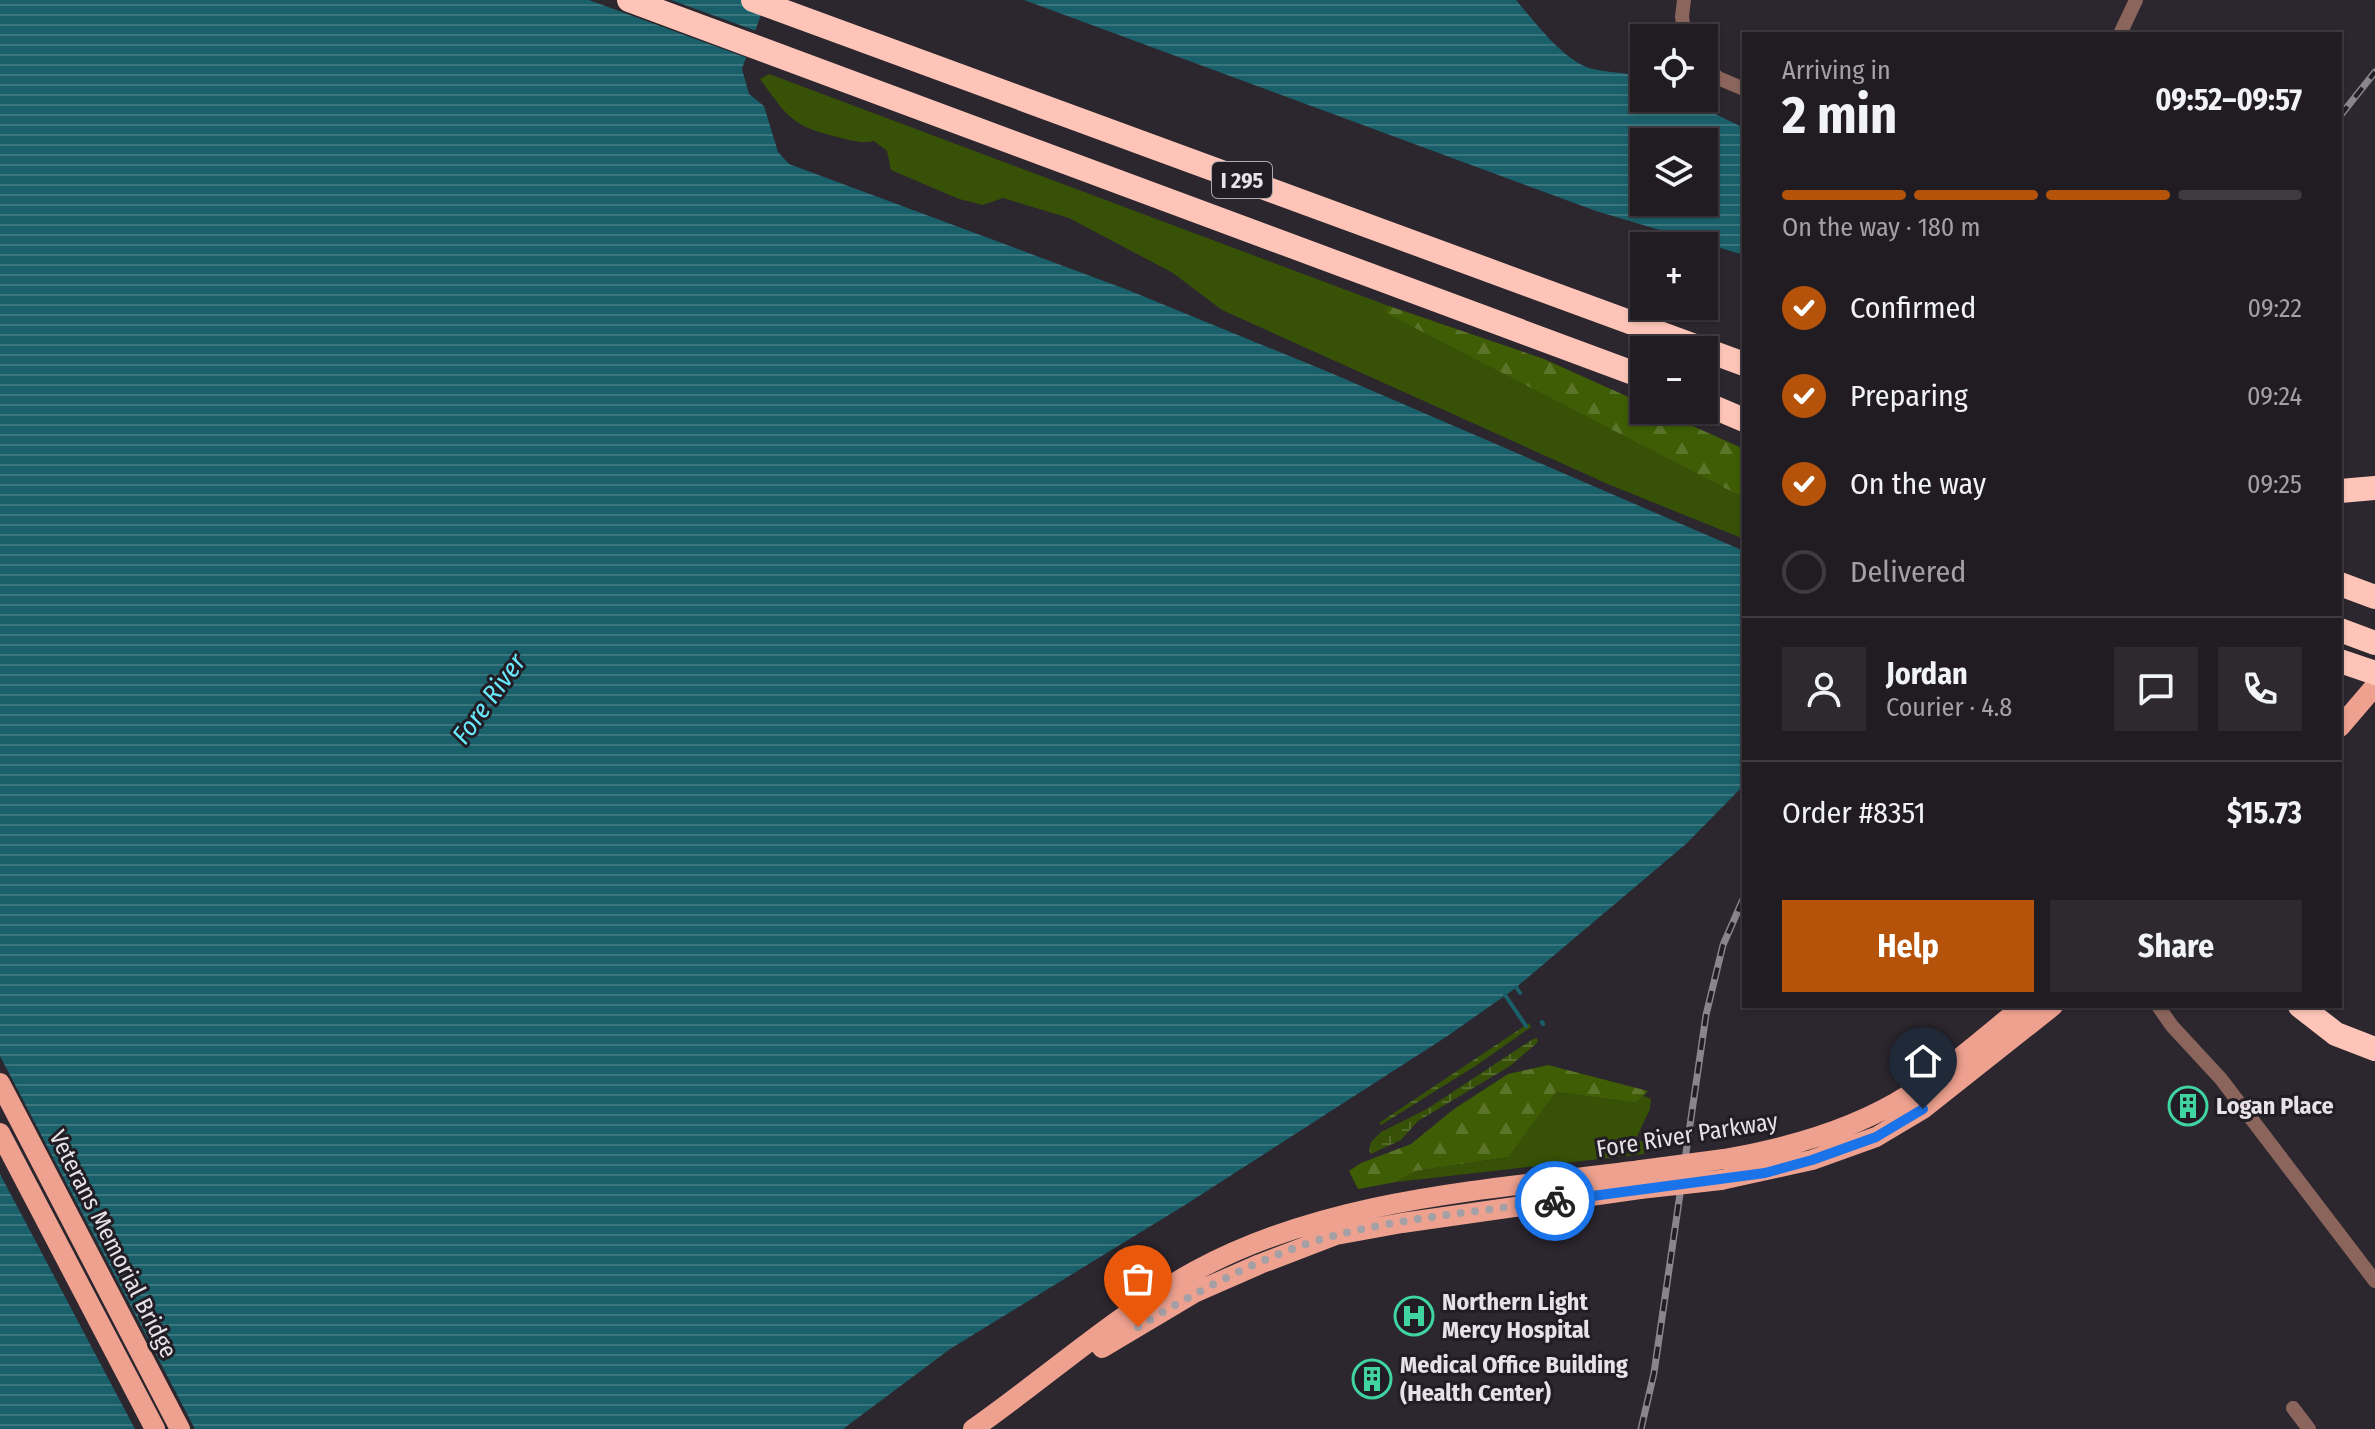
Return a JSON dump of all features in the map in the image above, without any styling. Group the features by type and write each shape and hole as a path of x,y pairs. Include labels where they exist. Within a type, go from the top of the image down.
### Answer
{"highway":[{"name":"I 295","path":"629,0 1630,372"},
{"name":"I 295","path":"753,0 1742,363"},
{"path":"1718,404 1742,411"},
{"path":"1718,407 1742,419"},
{"path":"2342,491 2375,488"},
{"path":"2342,585 2370,595"},
{"path":"2342,631 2375,643"},
{"path":"2342,662 2375,673"},
{"path":"2303,1008 2336,1034 2375,1049"}],"main road":[{"path":"2342,674 2375,633"},
{"path":"2342,725 2375,686"},
{"name":"Fore River Parkway","path":"1640,1179 1798,1143 1827,1135 1865,1118 1909,1094 2020,1008"},
{"name":"Fore River Parkway","path":"973,1429 1143,1302 1197,1270 1256,1244 1368,1208 1640,1179 1721,1180 1765,1173 1812,1160 1876,1137 1923,1109 2050,1008"},
{"name":"Veterans Memorial Bridge","path":"0,1083 180,1429"},
{"name":"Veterans Memorial Bridge","path":"0,1133 155,1429"}],"street":[{"path":"1683,24 1684,0"},
{"path":"2121,32 2136,0"},
{"path":"1718,78 1742,88"},
{"path":"2159,1008 2221,1079 2375,1281"},
{"path":"2293,1408 2309,1429"}],"green space":[{"path":"769,74 1389,306 1387,313 1742,497 1742,538 1610,485 1222,310 1173,273 1069,218 1003,198 983,205 959,199 891,170 887,151 874,141 856,141 821,133 791,118 760,79"},
{"path":"1389,306 1544,359 1630,398 1630,424 1688,424 1742,448 1742,497 1386,313"},
{"path":"1529,1023 1531,1027 1477,1065 1381,1125 1379,1123"},
{"path":"1537,1038 1538,1042 1510,1066 1418,1121 1401,1140 1371,1154 1371,1142 1381,1132 1427,1109"},
{"path":"1548,1065 1648,1091 1637,1103 1556,1092 1509,1157 1415,1171 1396,1182 1358,1189 1349,1171 1361,1163 1411,1144 1454,1109 1508,1074"},
{"path":"1556,1092 1637,1103 1644,1096 1651,1099 1650,1109 1635,1141 1645,1141 1644,1154 1396,1182 1415,1171 1509,1157"}],"water":[{"name":"Fore River","path":"0,0 766,0 742,69 749,94 764,106 778,152 789,164 1128,290 1331,373 1742,550 1742,787 1686,844 1513,990 1446,1037 1185,1205 950,1349 843,1429 0,1429"},
{"path":"1024,0 1516,0 1569,57 1596,70 1630,74 1630,112 1711,112 1742,127 1742,254 1718,247 1718,232 1667,232 1596,211"}],"pier":[{"path":"589,0 671,0 759,32 750,59"},
{"path":"0,1056 195,1429 135,1429 0,1174"}],"waterway":[{"path":"1516,987 1520,993"},
{"path":"1505,995 1526,1026"}],"railway":[{"path":"2342,113 2375,72"},
{"path":"1641,1429 1654,1373 1706,1015 1723,945 1742,902"}],"way so far":[{"path":"1138,1327 1196,1292 1336,1235 1555,1201"}],"place":[{"name":"Logan Place","path":"2188,1106"},
{"name":"Northern Light Mercy Hospital","path":"1414,1316"},
{"name":"Medical Office Building (Health Center)","path":"1372,1379"}],"route":[{"path":"1555,1201 1765,1173 1876,1137 1923,1109"}]}
